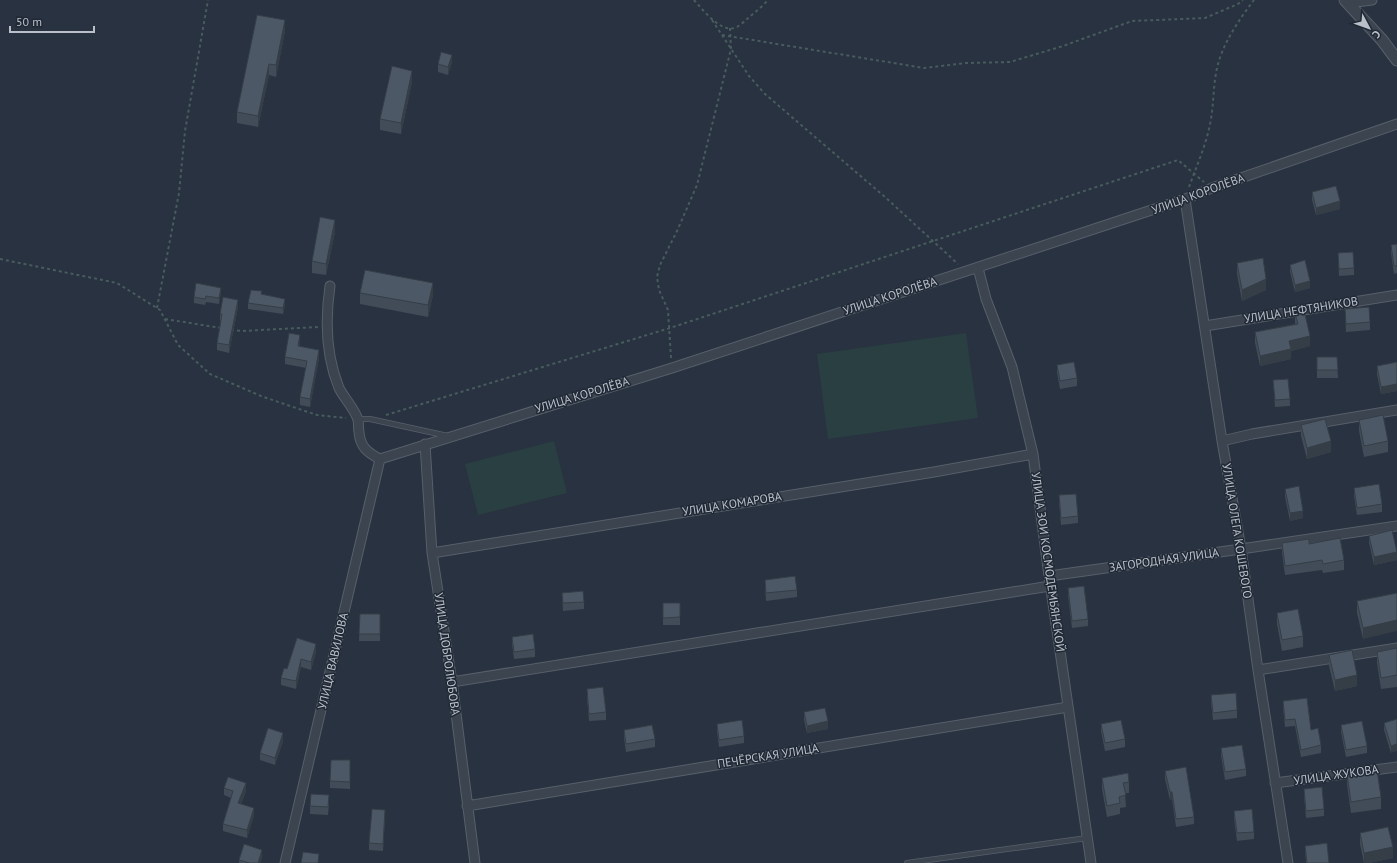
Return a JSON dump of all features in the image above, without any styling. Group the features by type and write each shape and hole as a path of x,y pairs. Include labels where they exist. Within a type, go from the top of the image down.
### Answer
{"street":[{"path":"1346,2 1372,0"},
{"path":"1346,2 1382,40 1397,60"},
{"name":"УЛИЦА КОРОЛЁВА","path":"380,459 672,368 978,268 1185,199 1212,188 1397,124"},
{"name":"УЛИЦА ОЛЕГА КОШЕВОГО","path":"1185,199 1222,441 1241,549 1288,863"},
{"name":"УЛИЦА ЗОИ КОСМОДЕМЬЯНСКОЙ","path":"978,268 986,299 1012,367 1033,454 1050,586 1091,863"},
{"path":"330,286 327,326 328,349 332,370 340,390 358,419 360,438 363,446 367,452 380,459"},
{"name":"УЛИЦА НЕФТЯНИКОВ","path":"1204,326 1397,295"},
{"path":"1222,441 1252,434 1397,410"},
{"name":"УЛИЦА ДОБРОЛЮБОВА","path":"425,444 432,553 452,682 467,806 476,863"},
{"name":"УЛИЦА КОМАРОВА","path":"432,553 926,473 1033,454"},
{"name":"УЛИЦА ВАВИЛОВА","path":"285,863 380,459"},
{"name":"ЗАГОРОДНАЯ УЛИЦА","path":"1049,576 1397,526"},
{"path":"452,682 1050,586"},
{"path":"1258,670 1397,648"},
{"name":"ПЕЧЁРСКАЯ УЛИЦА","path":"467,806 1068,707"},
{"name":"УЛИЦА ЖУКОВА","path":"1275,783 1397,767"}],"lane":[{"path":"358,419 450,436"},
{"path":"906,863 1087,838"}],"path":[{"path":"157,308 179,192 185,131 208,0"},
{"path":"694,0 712,20 749,76 765,94 879,192 966,271"},
{"path":"712,20 725,27 736,28 768,0"},
{"path":"722,35 924,68 1010,62 1063,46 1132,21 1205,18 1238,4 1243,0"},
{"path":"1185,199 1205,145 1211,120 1213,94 1218,64 1244,13 1254,0"},
{"path":"672,368 668,310 659,290 657,277 660,265 678,229 697,185 731,49 730,28"},
{"path":"370,420 670,328 932,240 1178,160 1212,188"},
{"path":"0,259 117,283 160,310 178,345 210,374 261,396 317,415 358,419"},
{"path":"165,319 242,331 327,326"}],"green space":[{"path":"966,333 978,418 828,439 817,354"},
{"path":"554,441 567,493 478,515 465,464"}],"building":[{"path":"257,15 285,20 276,65 269,64 258,116 237,112"},
{"path":"441,52 452,55 448,67 438,64"},
{"path":"392,66 412,71 401,123 380,119"},
{"path":"1336,186 1340,201 1316,208 1312,192"},
{"path":"320,217 335,220 326,264 312,261"},
{"path":"1397,244 1397,266 1394,266 1391,245"},
{"path":"1353,252 1354,268 1339,269 1338,253"},
{"path":"1263,258 1266,279 1242,290 1237,263"},
{"path":"1305,260 1310,281 1295,285 1290,265"},
{"path":"365,270 433,283 428,305 360,293"},
{"path":"196,283 221,288 219,298 206,296 205,299 194,297"},
{"path":"251,290 262,291 261,294 285,299 283,308 248,303"},
{"path":"223,297 238,300 229,345 217,343 222,314 220,314"},
{"path":"1369,307 1370,322 1346,324 1345,309"},
{"path":"1304,310 1310,336 1289,341 1291,349 1260,356 1255,332 1298,324 1295,313"},
{"path":"289,333 300,335 298,346 319,350 310,399 300,397 307,361 285,357"},
{"path":"1317,357 1337,357 1338,370 1317,370"},
{"path":"1074,362 1077,378 1060,381 1057,365"},
{"path":"1397,362 1397,384 1381,387 1377,366"},
{"path":"1288,379 1290,399 1275,400 1273,380"},
{"path":"1383,415 1388,441 1364,446 1359,420"},
{"path":"1325,419 1331,441 1307,448 1301,425"},
{"path":"1379,484 1382,504 1357,508 1354,488"},
{"path":"1299,486 1303,511 1290,513 1285,489"},
{"path":"1076,494 1078,516 1061,518 1059,495"},
{"path":"1392,530 1397,552 1374,557 1369,536"},
{"path":"1340,538 1344,560 1323,564 1322,560 1285,566 1282,543 1309,539 1309,544"},
{"path":"795,576 797,590 766,593 765,580"},
{"path":"1084,586 1088,619 1072,621 1068,588"},
{"path":"583,591 584,602 563,603 562,593"},
{"path":"1397,593 1397,620 1363,628 1357,601"},
{"path":"663,603 680,603 680,617 663,618"},
{"path":"1298,609 1303,636 1282,640 1277,613"},
{"path":"360,614 380,614 380,634 359,634"},
{"path":"533,634 535,649 514,652 512,637"},
{"path":"297,638 316,644 311,662 301,659 296,681 281,678 284,668 287,669"},
{"path":"1397,648 1397,675 1381,678 1377,652"},
{"path":"1352,650 1357,675 1335,680 1329,655"},
{"path":"603,687 606,712 589,714 587,689"},
{"path":"1236,693 1237,710 1213,713 1211,695"},
{"path":"1307,698 1311,730 1318,728 1321,745 1301,750 1295,719 1285,720 1283,701"},
{"path":"825,708 828,721 807,726 804,712"},
{"path":"1397,719 1397,744 1391,746 1384,723"},
{"path":"742,720 744,736 719,740 717,724"},
{"path":"1121,720 1125,739 1105,743 1101,724"},
{"path":"1362,721 1367,746 1346,750 1341,725"},
{"path":"652,725 655,739 626,744 624,730"},
{"path":"268,728 283,733 275,758 260,753"},
{"path":"1242,745 1246,769 1225,772 1221,748"},
{"path":"331,760 350,760 350,782 330,781"},
{"path":"1186,767 1194,817 1176,819 1172,792 1170,792 1165,771"},
{"path":"1377,770 1381,797 1351,802 1347,774"},
{"path":"1128,773 1129,782 1123,783 1126,795 1119,797 1120,803 1107,806 1102,778"},
{"path":"228,777 246,783 238,803 254,808 247,830 223,824 233,791 224,788"},
{"path":"1322,787 1324,809 1306,811 1304,789"},
{"path":"311,794 329,795 328,807 310,806"},
{"path":"372,809 385,810 383,844 369,843"},
{"path":"1252,809 1254,832 1237,833 1234,811"},
{"path":"1388,827 1393,847 1364,853 1360,833"},
{"path":"1327,843 1329,863 1307,863 1305,846"},
{"path":"244,844 262,850 258,863 250,863 239,860"},
{"path":"303,852 319,854 318,863 301,863"}]}
